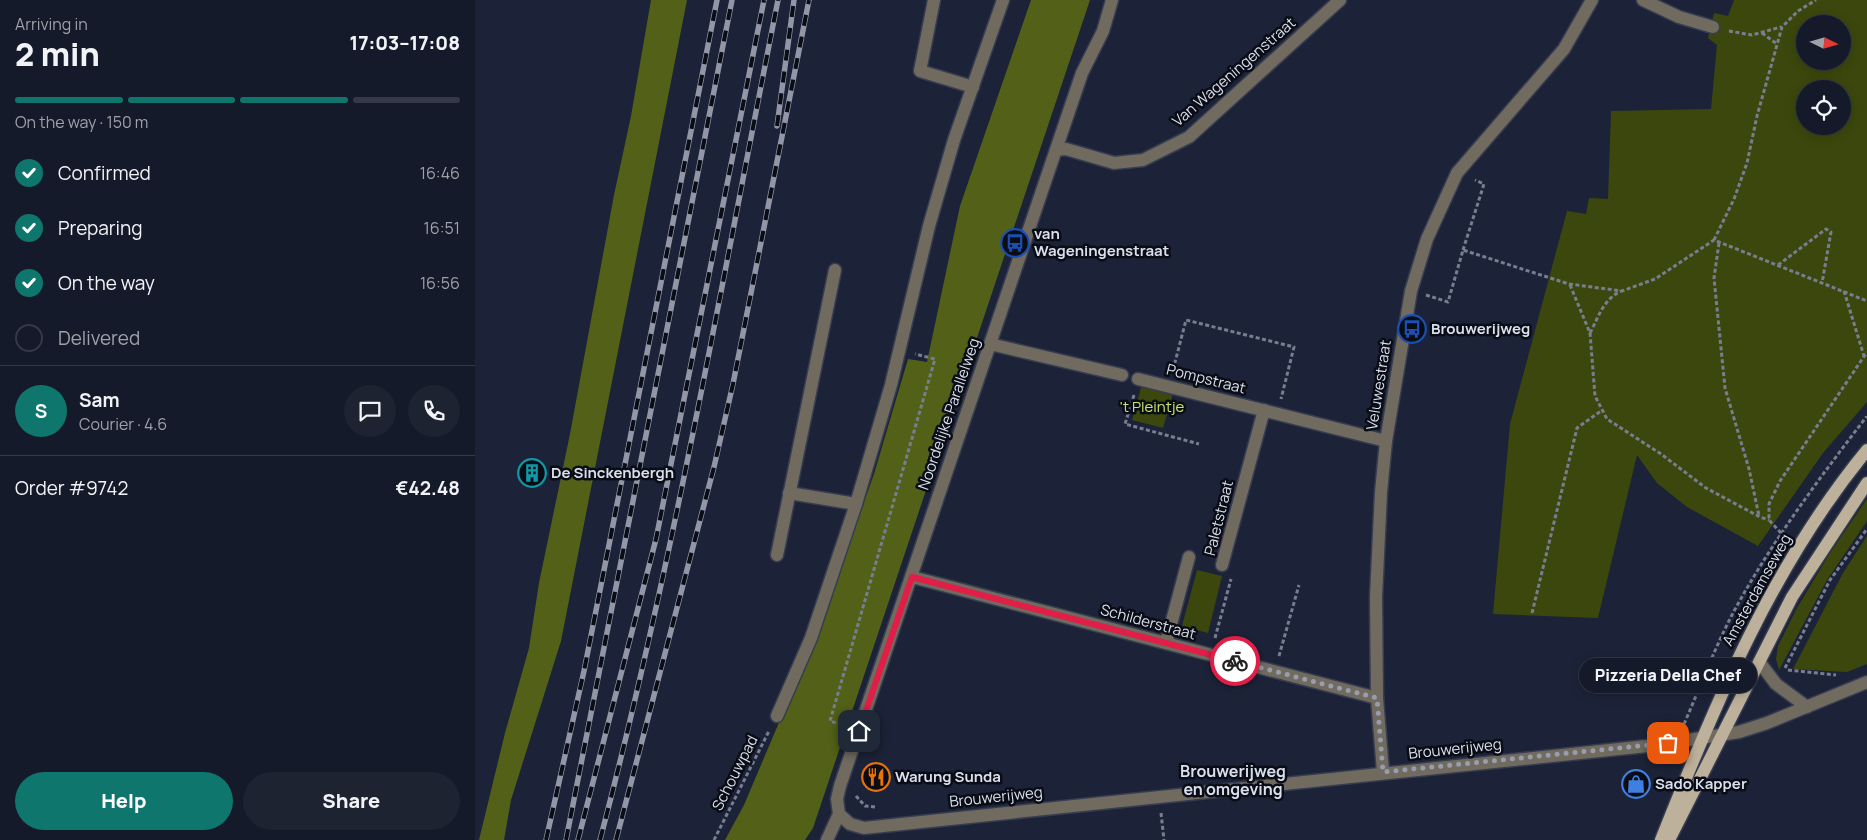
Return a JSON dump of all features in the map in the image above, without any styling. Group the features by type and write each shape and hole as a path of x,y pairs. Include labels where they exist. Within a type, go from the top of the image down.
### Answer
{"main road":[{"name":"Amsterdamseweg","path":"1661,840 1703,737 1747,640 1789,563 1843,479 1867,450"},
{"path":"1669,840 1792,597 1867,483"}],"street":[{"path":"934,0 920,71 973,87"},
{"path":"777,716 811,638 856,504 891,385 929,226 1003,0"},
{"name":"Noordelijke Parallelweg","path":"827,840 839,814 837,800 840,786 1082,73 1103,31 1112,0"},
{"name":"Van Wageningenstraat","path":"1056,150 1066,149 1114,163 1143,160 1189,137 1340,0"},
{"name":"Veluwestraat","path":"1383,772 1377,698 1376,597 1386,441 1411,291 1427,239 1457,172 1564,49 1592,0"},
{"path":"1643,0 1679,17 1713,27"},
{"path":"777,555 835,270"},
{"path":"990,344 1122,375"},
{"name":"Pompstraat","path":"1138,379 1169,386 1263,415 1277,414 1386,441"},
{"name":"Paletstraat","path":"1222,565 1263,415"},
{"path":"789,492 856,504"},
{"name":"Paletstraat","path":"1166,643 1189,557"},
{"name":"Schilderstraat","path":"912,577 1377,698"},
{"path":"1760,663 1776,684 1807,707"},
{"name":"Brouwerijweg","path":"839,814 865,834 1159,796 1657,745 1724,734 1767,723 1867,682"}],"path":[{"path":"1713,27 1737,34 1753,35 1762,33 1782,27 1798,11 1816,0"},
{"path":"1590,333 1610,298 1622,291 1655,279 1714,240 1734,199 1747,163 1757,116 1782,27"},
{"path":"1762,33 1777,44"},
{"path":"1411,291 1448,302 1484,184 1457,172"},
{"path":"1778,265 1826,229 1831,232 1822,283"},
{"path":"1714,240 1867,300"},
{"path":"1719,243 1714,278 1725,388 1749,469 1760,517"},
{"path":"1463,250 1569,284 1622,291"},
{"path":"1569,284 1590,333 1593,383 1597,404 1601,411 1614,425 1655,450 1706,488 1769,520 1781,533"},
{"path":"1844,291 1864,357"},
{"path":"1169,386 1186,320 1294,347 1277,414"},
{"path":"1769,520 1769,504 1780,481 1867,352"},
{"path":"837,723 830,721 935,359 928,357"},
{"path":"1138,379 1125,424 1199,444"},
{"path":"1532,613 1577,428 1601,411"},
{"path":"1844,691 1838,675 1784,669 1830,580 1867,529"},
{"name":"Paletstraat","path":"1210,655 1234,568 1222,565"},
{"path":"1275,672 1299,585"},
{"name":"Schouwpad","path":"714,840 777,716"},
{"path":"1159,796 1164,840"}],"green space":[{"path":"651,0 687,0 561,641 511,800 504,840 479,840 505,733 529,648 539,583 570,434 614,195 631,116"},
{"path":"1031,0 1090,0 813,828 805,840 725,840 744,805 820,626 874,474 908,359 927,362 960,206"},
{"path":"1734,0 1867,0 1867,402 1823,453 1758,546 1687,507 1657,483 1637,455 1598,618 1493,614 1510,424 1567,211 1586,214 1589,198 1608,199 1611,111 1711,109 1717,45 1708,38 1714,13 1728,16"},
{"name":"'t Pleintje","path":"1142,384 1173,393 1163,428 1132,420"},
{"path":"1867,499 1867,521 1827,580 1779,670 1776,659 1778,646 1797,608 1830,553"},
{"path":"1867,536 1867,664 1847,672 1793,669 1843,573"},
{"path":"1197,570 1222,576 1208,633 1182,626"}],"railway":[{"path":"546,840 584,671 717,0"},
{"path":"566,840 732,0"},
{"path":"578,840 656,539 764,0"},
{"path":"600,840 651,631 674,527 778,0"},
{"path":"777,126 794,0"},
{"path":"616,840 714,467 733,384 809,0"}],"way so far":[{"path":"1235,661 1377,698 1383,772 1668,743"}],"place":[{"name":"van Wageningenstraat","path":"1015,243"},
{"name":"Brouwerijweg","path":"1412,329"},
{"name":"De Sinckenbergh","path":"532,473"},
{"name":"Pizzeria Della Chef","path":"1668,743"},
{"name":"Warung Sunda","path":"876,777"},
{"name":"Sado Kapper","path":"1636,784"}],"district":[{"name":"Brouwerijweg en omgeving","path":"1233,780"}],"route":[{"path":"859,731 912,577 1235,661"}]}
